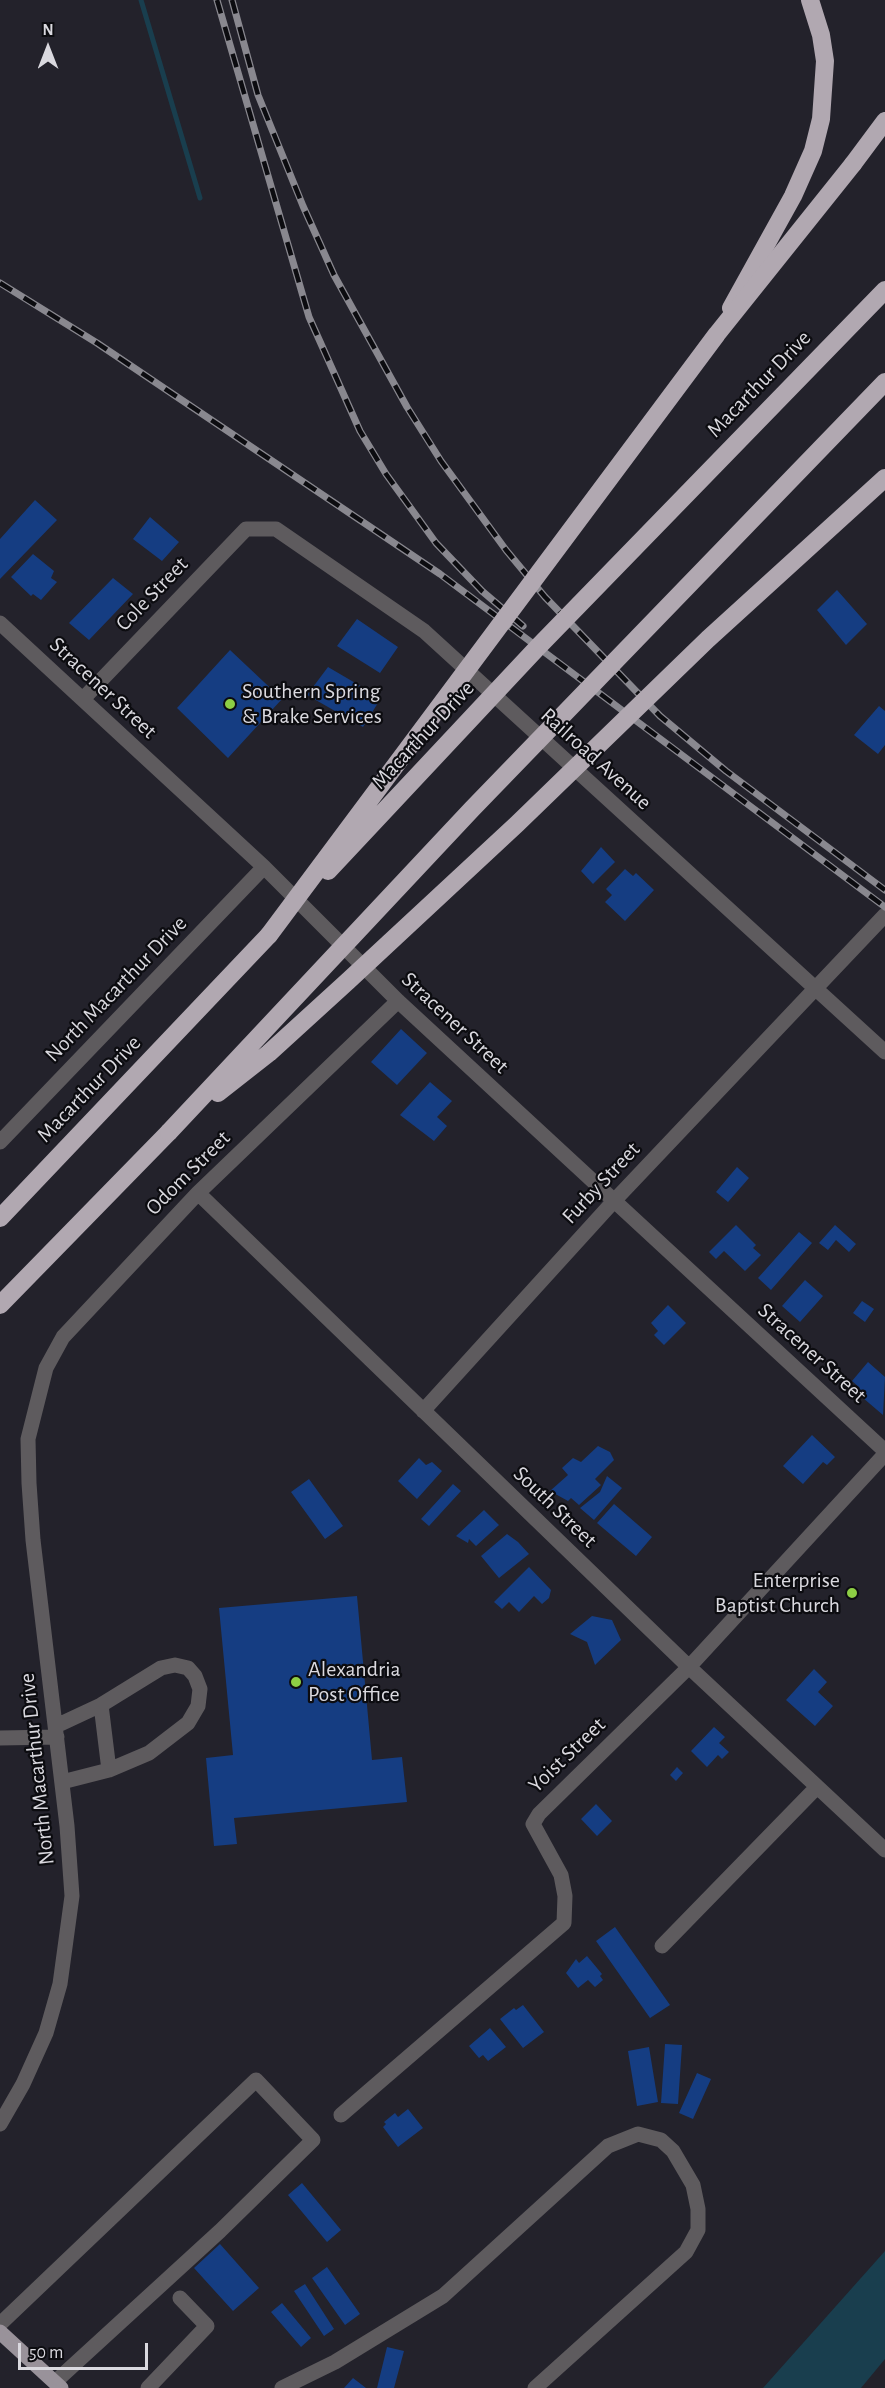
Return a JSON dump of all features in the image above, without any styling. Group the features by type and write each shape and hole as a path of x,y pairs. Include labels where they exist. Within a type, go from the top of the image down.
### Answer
{"highway":[{"path":"717,334 794,196 813,151 820,119 825,62 821,35 810,0"},
{"path":"269,935 717,334 885,121"},
{"name":"Macarthur Drive","path":"0,1218 537,648 885,290"},
{"path":"0,1305 169,1132 472,809 885,382"},
{"path":"169,1132 269,1053 517,824 692,655 885,478"}],"main road":[{"path":"0,2332 58,2385"}],"street":[{"name":"Cole Street","path":"83,699 246,529 258,528"},
{"name":"Railroad Avenue","path":"258,528 276,529 424,631 885,1052"},
{"name":"Stracener Street","path":"0,623 264,867 398,1001 885,1453"},
{"name":"North Macarthur Drive","path":"0,1142 264,867"},
{"name":"Furby Street","path":"423,1411 614,1202 885,915"},
{"name":"Odom Street","path":"37,1397 46,1368 63,1337 198,1193 398,1001"},
{"name":"South Street","path":"198,1193 689,1667 885,1850"},
{"name":"North Macarthur Drive","path":"0,2124 23,2084 46,2034 60,1984 72,1896 57,1732 33,1540 28,1439 37,1397"},
{"name":"Yoist Street","path":"341,2115 564,1923 566,1896 561,1875 533,1824 539,1814 689,1667 885,1453"},
{"path":"0,1738 57,1732 161,1668 175,1665 188,1668 195,1676 200,1689 198,1706 188,1723 149,1753 109,1770 62,1782"},
{"path":"101,1705 109,1770"},
{"path":"662,1946 817,1787"},
{"path":"0,2324 256,2080 313,2140 58,2385"},
{"path":"282,2388 335,2362 443,2296 608,2146 638,2134 651,2135 661,2140 673,2151 693,2185 698,2209 698,2230 686,2252 535,2388"},
{"path":"148,2388 207,2326 180,2298"}],"water":[{"path":"885,2251 885,2359 861,2388 763,2388"}],"building":[{"path":"35,500 57,520 0,579 0,539"},
{"path":"150,517 179,542 162,561 133,539"},
{"path":"33,554 54,571 51,578 57,582 41,600 33,594 31,596 11,577"},
{"path":"113,578 133,594 89,640 69,623"},
{"path":"837,590 867,624 846,645 817,610"},
{"path":"357,619 398,647 380,673 337,646"},
{"name":"Southern Spring & Brake Services","path":"230,650 282,699 228,758 177,708"},
{"path":"328,667 381,698 363,727 307,695"},
{"path":"879,706 885,711 885,745 878,754 854,735"},
{"path":"601,847 615,862 593,884 581,871"},
{"path":"625,869 633,876 636,873 654,890 625,921 605,902 612,895 606,889"},
{"path":"401,1029 427,1053 397,1085 371,1062"},
{"path":"430,1082 452,1101 437,1117 447,1126 434,1141 400,1115"},
{"path":"737,1167 749,1178 728,1202 716,1192"},
{"path":"736,1225 756,1245 753,1248 761,1255 745,1271 724,1251 716,1259 709,1252"},
{"path":"835,1225 856,1244 849,1252 836,1240 828,1250 819,1243"},
{"path":"799,1232 812,1243 771,1290 758,1278"},
{"path":"805,1280 823,1296 800,1322 782,1306"},
{"path":"862,1301 874,1309 865,1322 853,1313"},
{"path":"668,1305 686,1323 664,1345 654,1335 658,1331 651,1323"},
{"path":"868,1362 885,1377 883,1415 856,1392 860,1388 852,1381"},
{"path":"812,1435 835,1457 827,1465 823,1462 803,1484 783,1466"},
{"path":"598,1446 610,1452 614,1460 595,1479 601,1485 579,1505 571,1498 568,1501 550,1491 568,1475 562,1468 573,1458 581,1462"},
{"path":"419,1458 426,1465 432,1462 442,1471 417,1499 398,1481"},
{"path":"607,1476 622,1488 594,1520 580,1508 600,1492"},
{"path":"309,1479 343,1526 325,1539 291,1492"},
{"path":"453,1484 461,1491 429,1526 421,1519"},
{"path":"614,1504 652,1537 636,1556 597,1523"},
{"path":"484,1510 499,1525 476,1546 469,1539 468,1543 456,1536"},
{"path":"507,1534 529,1554 499,1578 481,1556"},
{"path":"529,1567 551,1590 549,1598 542,1604 534,1596 519,1612 509,1602 502,1609 494,1602"},
{"name":"Alexandria Post Office","path":"357,1596 372,1760 402,1757 407,1802 234,1818 237,1844 214,1846 206,1758 233,1755 219,1608"},
{"path":"592,1616 612,1620 621,1640 595,1665 587,1642 570,1634"},
{"path":"814,1669 827,1682 818,1692 833,1706 815,1726 786,1700"},
{"path":"714,1727 725,1737 719,1743 729,1752 722,1759 718,1755 707,1767 691,1751"},
{"path":"677,1767 683,1773 676,1781 670,1775"},
{"path":"596,1804 612,1821 597,1836 581,1819"},
{"path":"615,1927 670,2005 650,2018 596,1941"},
{"path":"587,1956 602,1974 600,1976 603,1980 595,1987 588,1980 578,1988 566,1973 576,1959 579,1963"},
{"path":"523,2005 544,2032 523,2048 500,2019 514,2008 516,2010"},
{"path":"490,2028 506,2047 488,2061 483,2055 479,2058 469,2046"},
{"path":"665,2044 682,2045 678,2104 661,2103"},
{"path":"649,2047 658,2102 637,2106 628,2051"},
{"path":"697,2073 711,2079 693,2119 679,2113"},
{"path":"408,2109 423,2128 398,2147 383,2127 386,2124 384,2122 395,2113 398,2117"},
{"path":"302,2183 341,2230 327,2242 288,2195"},
{"path":"220,2244 259,2288 233,2311 194,2268"},
{"path":"327,2267 360,2314 345,2325 312,2278"},
{"path":"305,2284 334,2329 324,2336 294,2291"},
{"path":"282,2303 311,2338 301,2347 271,2312"},
{"path":"387,2347 404,2351 394,2388 377,2388"},
{"path":"353,2378 366,2388 344,2388"}],"waterway":[{"path":"141,0 200,198"}],"railway":[{"path":"217,0 309,317 360,431 386,474 436,543 482,591 523,626"},
{"path":"232,0 258,95 334,275 407,407 441,461 506,550 545,597 660,716 726,771 885,890"},
{"path":"0,283 97,343 440,574 885,907"}],"place":[{"name":"Southern Spring & Brake Services","path":"230,704"},
{"name":"Enterprise Baptist Church","path":"852,1593"},
{"name":"Alexandria Post Office","path":"296,1682"}]}
